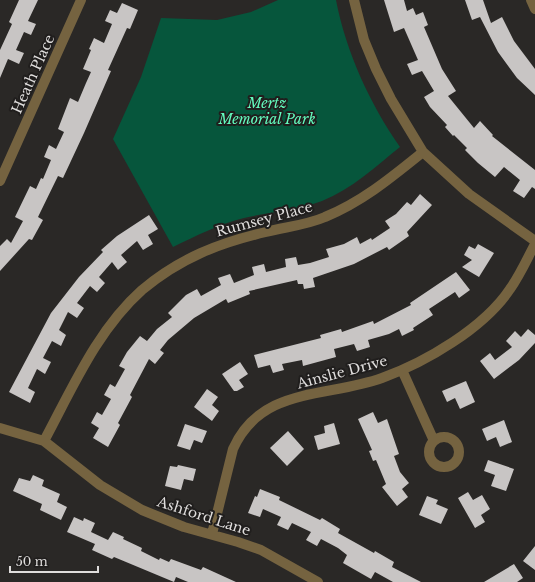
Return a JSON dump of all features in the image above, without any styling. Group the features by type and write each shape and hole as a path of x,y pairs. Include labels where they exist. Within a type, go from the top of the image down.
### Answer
{"street":[{"name":"Heath Place","path":"0,181 81,0"},
{"path":"354,0 364,40 376,69 391,98 423,152 469,194 535,243"},
{"path":"530,0 535,9"},
{"name":"Rumsey Place","path":"44,441 88,358 108,328 137,296 163,274 186,260 223,243 324,218 352,204 374,190 423,152"},
{"name":"Ainslie Drive","path":"212,534 233,449 238,437 255,418 278,403 381,378 402,370 458,338 486,317 510,290 535,243"},
{"path":"402,370 434,440"},
{"name":"Ashford Lane","path":"0,428 44,441 100,485 129,503 162,519 261,550 285,562 318,582"}],"green space":[{"name":"Mertz Memorial Park","path":"278,0 336,0 346,39 360,77 379,113 400,147 353,184 322,201 303,207 235,221 208,231 173,247 113,139 141,77 161,18 217,20 251,12"}],"building":[{"path":"19,0 38,0 28,21 36,24 31,35 24,32 16,50 24,53 19,64 8,59 0,78 0,50 12,24 9,22"},
{"path":"384,0 404,0 407,11 413,8 416,15 423,12 428,25 424,27 442,69 456,91 448,96 474,128 480,121 493,135 492,136 535,170 535,189 532,187 524,198 513,191 520,180 504,167 495,177 465,150 467,148 454,135 453,136 445,127 447,125 430,107 424,97 434,91 422,71 412,75 407,64 418,60 404,28 394,32"},
{"path":"465,0 483,0 491,23 502,17 514,41 535,69 535,95 517,78 498,52 480,17 472,20"},
{"path":"122,3 138,10 130,29 127,28 108,70 111,71 84,133 63,178 58,176 38,217 43,220 32,240 29,239 0,271 0,246 7,239 11,243 23,221 15,217 30,186 36,189 41,178 43,179 51,160 44,157 49,145 56,149 64,132 58,129 70,98 78,102 91,72 83,69 94,38 104,43 112,24 105,21 110,10 117,13"},
{"path":"420,194 432,205 407,232 409,236 389,250 387,247 354,264 313,278 315,287 304,289 303,284 298,284 297,280 249,291 250,294 228,303 226,299 194,318 168,340 160,350 164,353 155,364 149,359 130,395 132,397 118,423 120,425 108,447 93,438 99,428 91,423 97,412 102,415 111,399 104,395 110,384 115,387 125,369 119,366 127,352 140,336 147,341 157,329 172,317 168,313 186,295 197,289 201,296 221,285 218,278 230,274 234,283 254,275 252,267 264,264 266,272 286,267 285,259 296,257 298,265 310,263 329,257 326,249 344,244 357,237 360,244 371,238 372,240 390,228 385,221 396,214 407,202 411,205"},
{"path":"149,215 158,229 148,235 153,244 143,250 137,241 121,255 127,262 118,270 112,262 99,277 105,283 97,292 90,286 77,303 84,308 77,318 68,312 59,330 66,335 61,346 52,341 43,358 51,362 45,374 37,369 28,388 35,392 30,403 9,392 51,313 79,277 103,252 101,250 117,236"},
{"path":"478,244 494,253 479,277 462,267 472,260 464,255 469,246 475,249"},
{"path":"456,272 470,290 459,298 455,292 429,309 433,315 413,328 414,330 402,336 399,329 389,334 368,340 370,347 357,351 354,344 334,349 336,357 303,366 302,360 282,364 284,370 273,373 270,365 258,368 254,355 321,338 320,335 341,329 342,332 373,321 374,324 411,305 410,303"},
{"path":"528,329 535,335 535,343 519,360 494,379 480,361 490,353 495,360 512,347 506,341 515,331 521,337"},
{"path":"240,362 248,374 239,380 244,387 234,391 222,374"},
{"path":"466,381 475,402 460,409 455,398 447,402 442,391"},
{"path":"207,389 218,397 212,405 219,411 212,421 194,407"},
{"path":"373,412 378,423 387,419 399,454 394,456 400,472 409,483 402,489 408,497 397,506 382,487 386,484 376,460 373,461 369,451 372,450 358,419"},
{"path":"504,420 512,442 500,447 496,437 487,441 482,429"},
{"path":"334,423 340,444 318,450 314,436 325,433 324,426"},
{"path":"185,424 207,431 202,443 194,440 190,450 177,446"},
{"path":"288,431 304,449 287,466 270,448"},
{"path":"488,460 514,469 506,491 491,486 495,475 484,471"},
{"path":"178,465 196,469 193,481 184,479 181,490 165,486 170,466 177,467"},
{"path":"33,475 44,480 42,486 60,494 57,502 67,507 61,520 40,510 42,504 13,491 19,478 30,481"},
{"path":"260,489 280,497 279,500 320,520 322,518 340,529 338,533 374,553 375,551 394,562 392,567 421,582 393,582 375,572 371,579 343,563 347,555 338,548 321,539 317,546 306,540 311,532 292,523 288,530 277,525 281,517 263,509 260,517 248,513 255,496 257,497"},
{"path":"468,492 473,500 482,495 490,509 481,515 485,522 475,528 458,498"},
{"path":"427,496 438,500 436,504 448,509 441,524 419,515"},
{"path":"74,517 83,521 84,518 95,523 91,532 108,540 113,532 124,537 123,539 142,548 141,551 159,560 160,558 169,562 171,559 201,570 203,567 236,582 188,582 176,577 174,582 114,557 112,559 92,550 95,544 67,532"},
{"path":"535,546 535,570 523,561"},
{"path":"514,564 523,578 517,582 484,582"}]}
